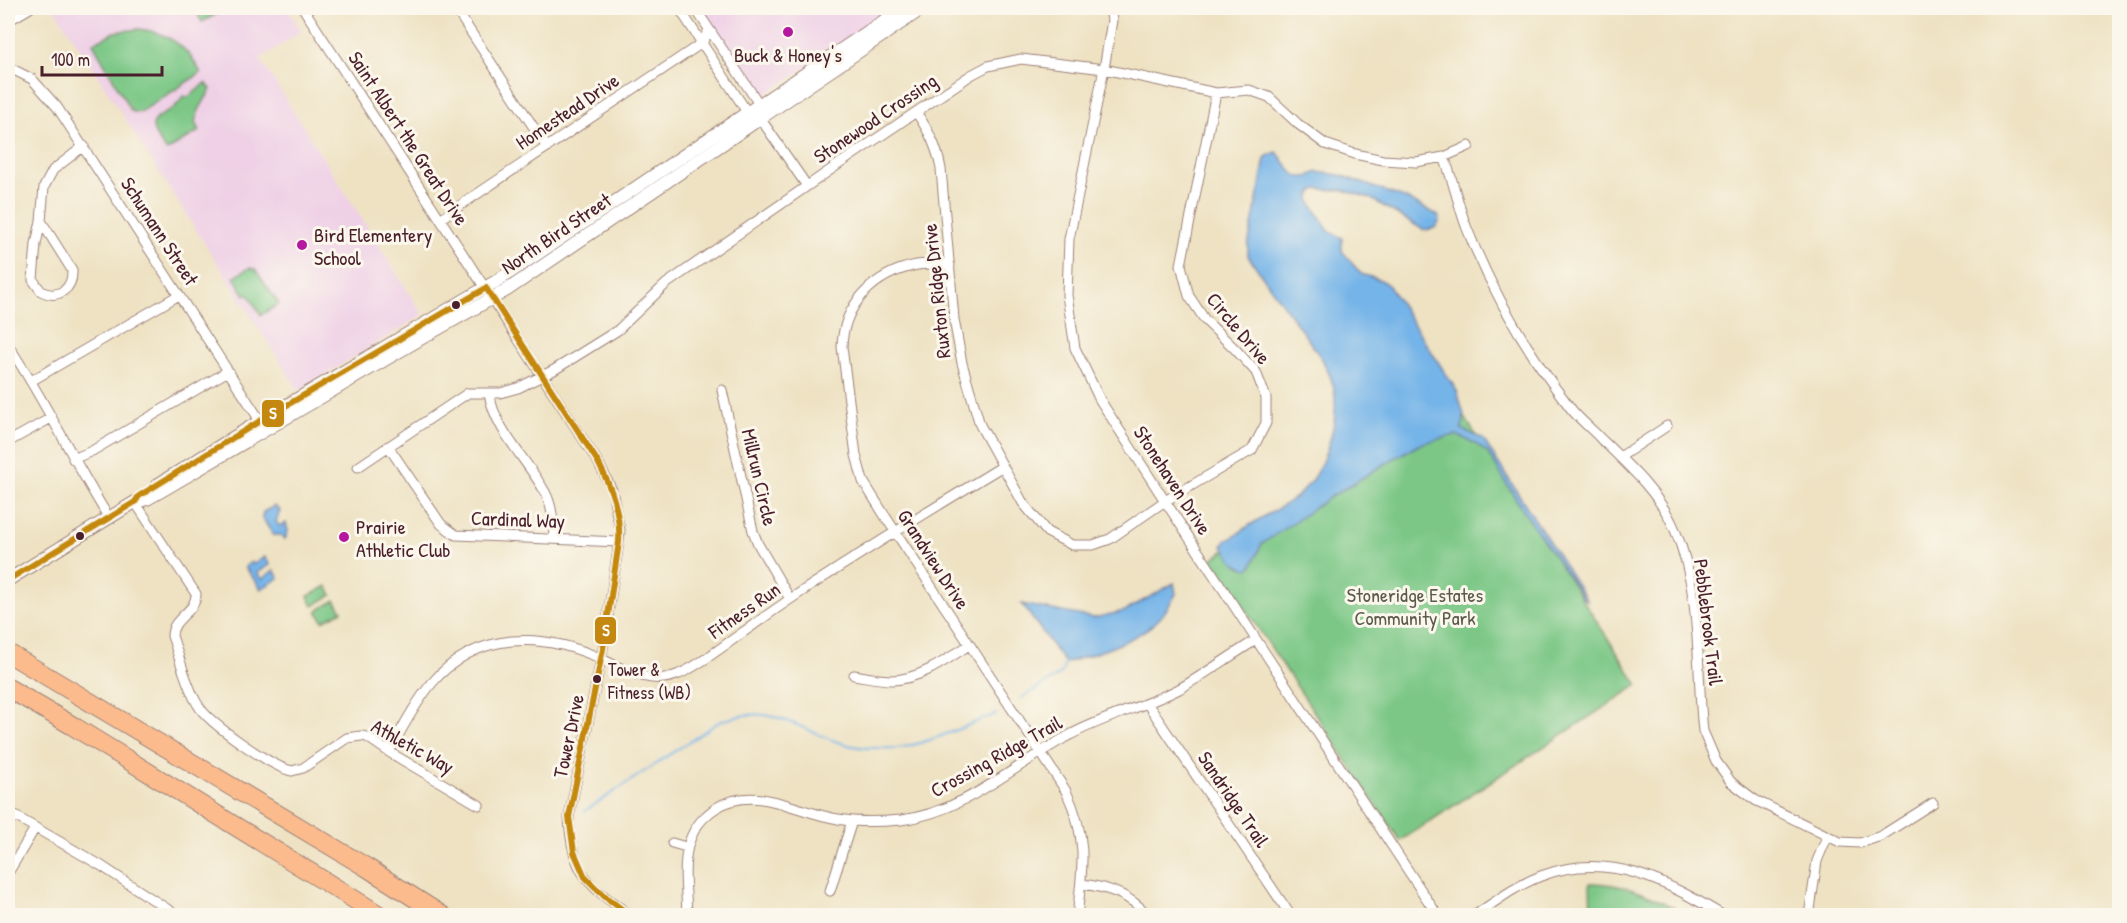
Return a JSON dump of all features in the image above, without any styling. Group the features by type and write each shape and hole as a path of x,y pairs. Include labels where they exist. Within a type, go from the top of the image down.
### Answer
{"highway":[{"path":"8,654 443,915"},
{"path":"8,688 381,915"}],"street":[{"path":"8,21 30,8"},
{"name":"Saint Albert the Great Drive","path":"303,8 489,293"},
{"path":"455,8 546,147"},
{"path":"679,8 747,111 760,118 807,186"},
{"path":"695,8 759,104 760,118"},
{"name":"North Bird Street","path":"8,580 135,502 147,499 163,490 263,425 489,293 747,111 903,8"},
{"name":"North Bird Street","path":"489,293 507,290 923,8"},
{"name":"Stonehaven Drive","path":"1110,8 1112,20 1104,69 1069,239 1067,295 1076,348 1100,400 1438,915"},
{"name":"Homestead Drive","path":"440,219 702,43 709,30"},
{"name":"Stonewood Crossing","path":"357,467 468,393 489,394 518,388 543,376 618,330 666,284 916,112 988,66 1021,59 1104,69 1216,93 1250,90 1269,97 1298,124 1325,144 1383,160 1416,162 1444,157 1469,146"},
{"name":"Schumann Street","path":"8,67 32,80 45,92 84,146 263,425"},
{"name":"Circle Drive","path":"1165,501 1252,450 1266,423 1266,398 1256,372 1205,320 1189,296 1181,265 1216,93"},
{"name":"Ruxton Ridge Drive","path":"916,112 930,132 942,169 954,319 962,363 980,425 1023,503 1047,532 1072,545 1093,545 1110,539 1165,501"},
{"path":"41,221 72,270 69,286 63,292 55,295 41,291 33,280 44,187 52,170 84,146"},
{"name":"Pebblebrook Trail","path":"1444,157 1467,227 1516,329 1542,370 1575,413 1620,457 1658,500 1675,528 1688,568 1695,624 1703,731 1716,761 1731,782 1755,801 1840,843 1865,842 1881,836 1933,803"},
{"name":"Grandview Drive","path":"950,265 918,265 890,273 868,287 853,306 843,332 842,347 856,455 863,481 1066,791 1074,808 1083,846 1082,884 1077,915"},
{"name":"Tower Drive","path":"489,293 606,476 616,506 619,542 601,659 569,817 574,854 588,882 598,893 632,915"},
{"path":"31,381 179,295"},
{"path":"8,345 109,518"},
{"path":"73,459 92,451 228,371"},
{"name":"Millrun Circle","path":"722,390 753,531 758,544 790,599"},
{"path":"489,394 496,419 545,492 553,516 554,538"},
{"path":"8,442 51,418"},
{"path":"1620,457 1667,426"},
{"name":"Cardinal Way","path":"388,446 441,524 456,535 619,542"},
{"name":"Fitness Run","path":"389,752 432,683 466,654 496,643 529,640 576,650 634,674 660,678 677,675 707,658 790,599 1003,466"},
{"name":"Athletic Way","path":"135,502 196,594 191,608 176,622 172,629 172,636 194,699 207,716 241,743 288,771 303,768 339,743 358,735 367,737 479,805"},
{"name":"Crossing Ridge Trail","path":"686,847 697,826 715,809 748,797 766,799 852,821 881,822 942,810 970,796 1040,752 1089,725 1179,689 1256,640"},
{"path":"854,675 893,680 909,677 939,665 969,645"},
{"name":"Sandridge Trail","path":"1147,703 1291,915"},
{"path":"8,812 100,865 178,915"},
{"path":"830,891 852,821"},
{"path":"8,873 35,828"},
{"path":"1809,915 1816,861 1827,837"},
{"path":"672,843 686,847 687,915"},
{"path":"1474,915 1521,885 1540,876 1567,868 1597,867 1621,868 1647,875 1724,915"},
{"path":"1082,884 1107,888 1123,895 1139,905 1148,915"}],"shaded area":[{"path":"54,8 287,8 302,31 260,59 423,315 299,391"},
{"path":"706,8 899,8 763,96 759,95 704,12"}],"green space":[{"path":"194,8 227,8 202,22"},
{"path":"139,29 159,33 176,42 190,56 201,73 139,113 131,111 93,43 115,32"},
{"path":"206,83 211,89 195,122 199,131 167,151 157,138 153,129 154,122 178,104 183,96 188,97"},
{"path":"249,268 255,269 279,304 261,315 234,277"},
{"name":"Stoneridge Estates Community Park","path":"1375,279 1638,685 1400,841 1212,559 1386,445"},
{"path":"327,586 332,595 313,606 308,596"},
{"path":"335,600 342,611 323,621 317,611"},
{"path":"1590,883 1602,883 1634,890 1675,908 1671,915 1591,915"}],"water":[{"path":"1277,152 1298,177 1307,177 1317,172 1340,175 1407,199 1440,218 1434,228 1428,230 1422,229 1370,198 1343,190 1316,189 1310,197 1310,201 1328,230 1342,238 1342,251 1361,274 1381,280 1389,286 1457,391 1464,415 1461,429 1483,439 1587,600 1584,599 1524,512 1488,453 1474,443 1456,435 1423,443 1329,498 1262,544 1249,569 1236,564 1223,546 1226,540 1297,496 1307,486 1315,475 1328,447 1335,417 1334,389 1322,359 1248,256 1265,159"},
{"path":"275,506 280,511 276,522 280,526 286,523 288,531 285,539 280,535 273,535 262,517 263,512"},
{"path":"265,557 270,565 257,573 262,579 274,570 279,578 261,589 245,567"},
{"path":"1174,583 1176,594 1162,615 1151,626 1115,646 1065,663 1022,604 1094,618 1125,611"}],"waterway":[{"path":"1021,698 1061,674 1065,663"},
{"path":"585,811 717,723 740,716 760,715 778,718 831,740 872,748 888,748 904,747 927,741 996,714"}],"transit line":[{"name":"S","path":"8,580 135,502 139,496 260,421 486,288 598,462 617,511 619,542 603,649 569,817 574,852 585,877 604,896 631,916"}],"place":[{"name":"Buck & Honey's","path":"788,32"},
{"name":"Bird Elementery School","path":"302,245"},
{"name":"Prairie Athletic Club","path":"344,537"},
{"name":"Tower & Fitness (WB)","path":"597,679"}]}
